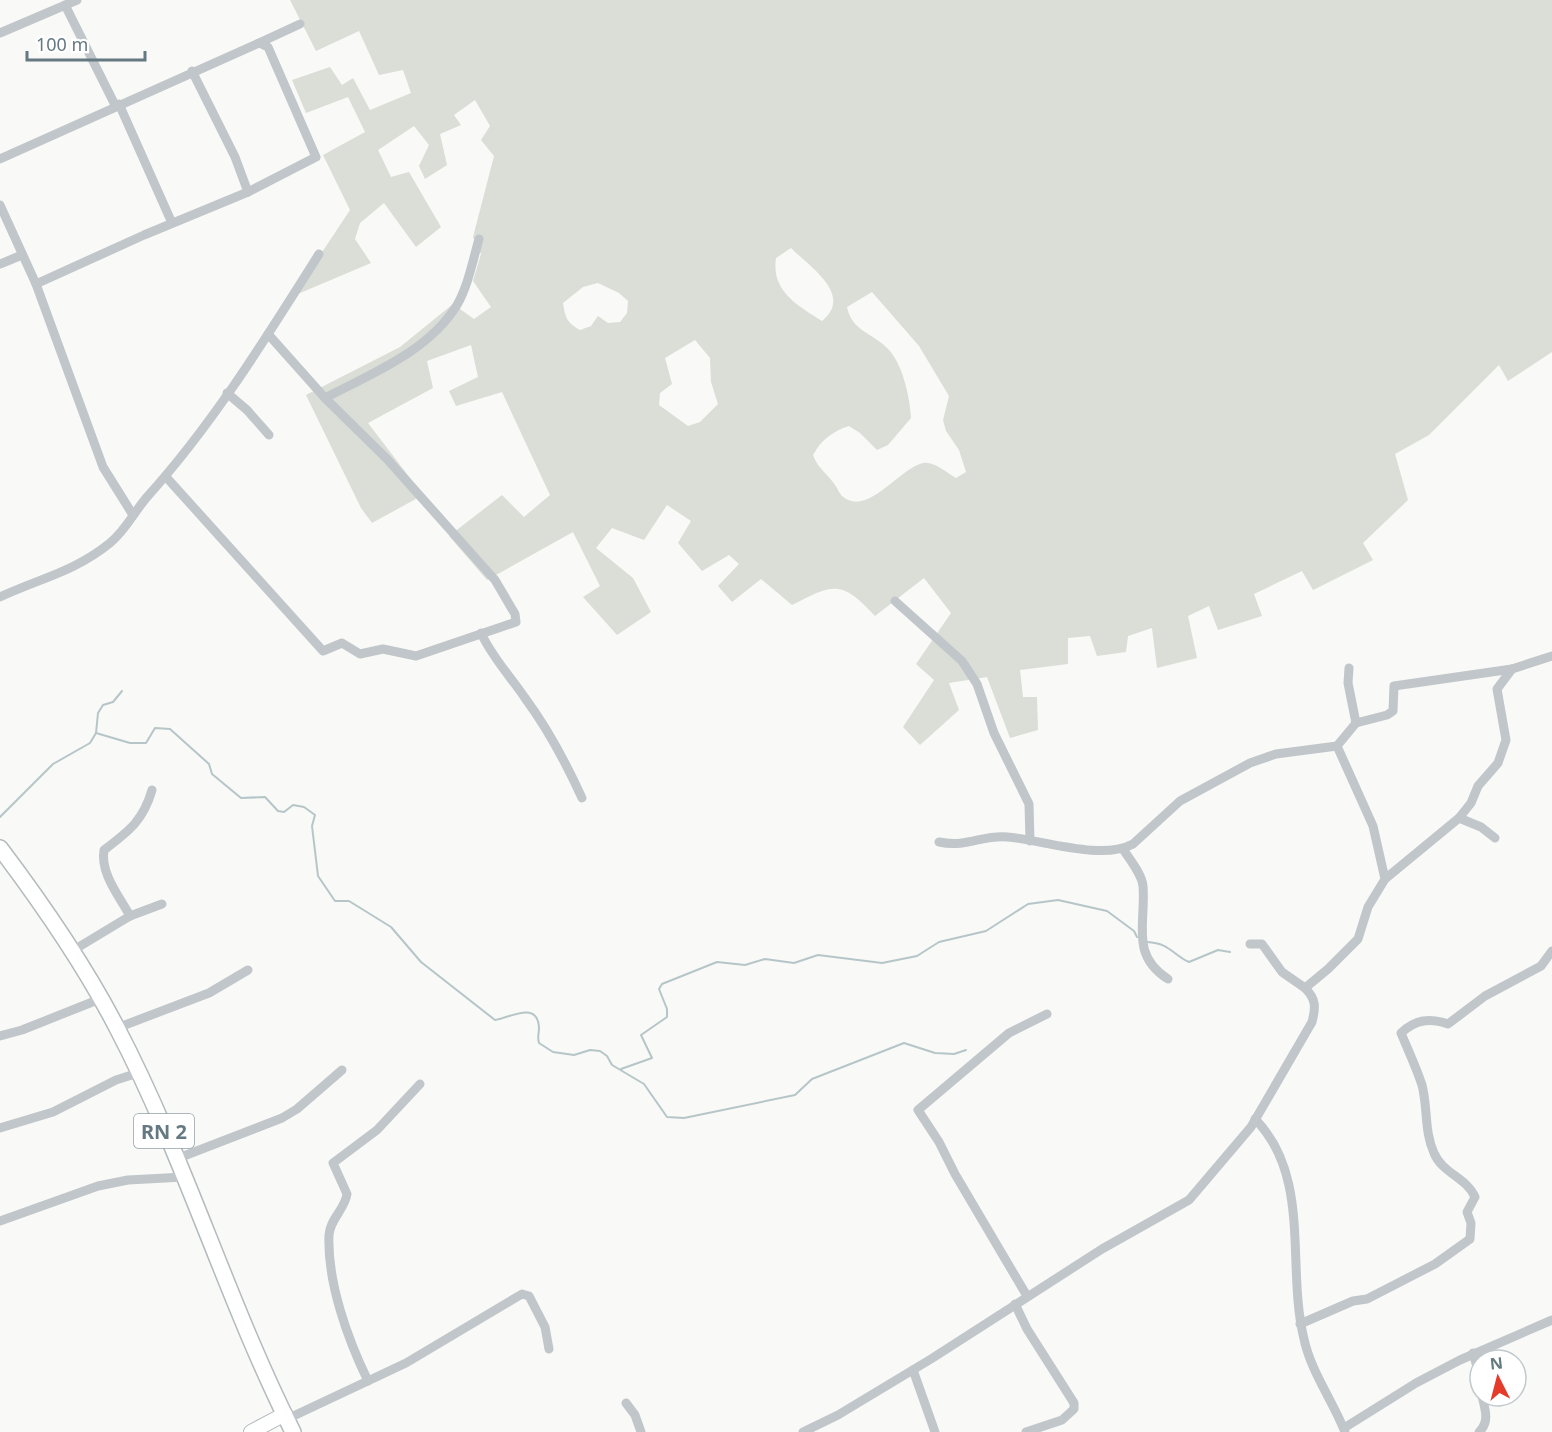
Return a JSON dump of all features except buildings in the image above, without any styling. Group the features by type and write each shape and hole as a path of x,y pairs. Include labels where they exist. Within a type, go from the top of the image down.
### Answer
{"main road":[{"name":"RN 2","path":"0,848 72,951 117,1028 184,1177 231,1295 288,1422"}],"street":[{"path":"0,33 77,0"},
{"path":"65,5 117,105 172,223"},
{"path":"0,159 300,24"},
{"path":"36,284 172,223 248,192 316,157 268,47 259,43"},
{"path":"192,71 235,157 248,192"},
{"path":"0,205 36,284 103,467 133,515"},
{"path":"325,398 398,359 424,342 457,305 479,239"},
{"path":"0,597 28,583 66,572 112,542 124,530 133,515 167,478 268,334 319,254"},
{"path":"0,264 22,255"},
{"path":"167,478 323,651 342,644 360,654 383,649 417,656 516,622 515,614 495,580 387,459 325,398 268,334"},
{"path":"227,393 247,410 269,435"},
{"path":"895,601 962,662 977,684 994,733 1029,804 1030,841"},
{"path":"480,633 563,757 582,798"},
{"path":"939,842 955,845 1001,837 1080,848 1123,849 1132,844 1180,801 1250,763 1276,754 1337,746 1356,723 1387,715 1393,711 1394,686 1512,669 1552,656"},
{"path":"1349,668 1348,683 1356,723"},
{"path":"1305,988 1358,939 1368,907 1385,879 1459,818 1471,803 1478,786 1498,763 1505,746 1497,692 1512,669"},
{"path":"1337,746 1373,826 1385,879"},
{"path":"130,916 104,868 102,859 104,850 133,828 147,809 152,790"},
{"path":"1459,818 1481,826 1495,838"},
{"path":"1123,849 1143,886 1142,946 1147,959 1168,979"},
{"path":"72,951 130,916 162,904"},
{"path":"803,1432 838,1415 913,1370 1102,1249 1189,1200 1256,1119 1312,1022 1315,1008 1313,996 1282,972 1264,945 1250,944"},
{"path":"1300,1324 1353,1301 1367,1299 1435,1264 1470,1239 1471,1223 1467,1212 1475,1197 1472,1191 1444,1169 1435,1156 1424,1120 1422,1086 1401,1033 1411,1023 1433,1019 1448,1024 1485,996 1541,966 1552,951"},
{"path":"117,1028 209,993 248,970"},
{"path":"0,1036 22,1030 100,999"},
{"path":"1027,1296 955,1174 939,1142 918,1110 1009,1033 1047,1014"},
{"path":"176,1159 282,1118 297,1109 342,1070"},
{"path":"0,1128 53,1112 116,1080 138,1073"},
{"path":"368,1381 347,1334 335,1280 329,1235 332,1223 342,1208 347,1194 333,1162 377,1130 420,1084"},
{"path":"1256,1119 1266,1130 1289,1179 1300,1324 1310,1358 1344,1430 1416,1383 1468,1356"},
{"path":"0,1221 98,1186 128,1180 184,1177"},
{"path":"251,1432 288,1422 435,1347 522,1294 529,1296 545,1326 549,1349"},
{"path":"1016,1304 1028,1329 1074,1403 1074,1409 1062,1420 1026,1432"},
{"path":"1485,1348 1552,1320"},
{"path":"913,1370 935,1432"},
{"path":"626,1403 635,1415 640,1432"},
{"path":"1479,1432 1484,1428 1487,1418 1485,1408"}],"shaded area":[{"path":"290,0 1552,0 1552,352 1508,381 1499,365 1429,435 1395,454 1408,500 1363,543 1373,560 1313,590 1302,571 1254,594 1262,616 1218,630 1209,606 1188,616 1197,658 1157,668 1152,628 1128,636 1126,652 1097,656 1090,636 1068,638 1068,664 1020,670 1023,697 1037,697 1038,730 1010,738 987,677 949,683 959,710 920,745 903,727 934,680 916,664 951,613 924,578 875,616 854,596 837,589 818,592 792,605 761,579 732,602 718,586 739,564 729,555 702,571 678,543 691,521 667,505 644,540 612,528 596,548 633,578 651,612 617,635 583,597 600,586 573,532 487,580 449,536 502,495 524,517 550,495 502,392 456,406 449,391 478,377 471,345 427,361 433,388 368,423 423,495 372,523 361,508 306,395 400,347 453,304 474,319 491,307 473,281 481,254 473,237 494,156 481,140 490,126 475,100 454,115 461,125 440,134 447,165 425,179 419,166 429,145 414,126 378,150 391,177 409,172 441,227 416,247 384,203 360,223 355,239 371,263 293,296 350,210 323,155 365,132 348,97 306,113 292,80 330,67 342,85 353,78 370,110 411,93 403,70 379,75 359,31 316,51","holes":["791,248 826,282 833,301 831,311 822,321 795,303 782,288 778,280 776,258","598,283 619,293 628,301 627,313 620,322 608,323 598,316 591,326 580,330 567,319 563,303 583,287","872,292 919,346 949,396 943,420 946,431 959,450 966,472 956,478 936,466 923,463 913,467 872,497 862,501 852,501 842,496 817,464 813,455 816,450 828,437 838,431 849,426 860,433 877,450 888,445 911,418 905,382 894,356 883,344 854,322 847,307","695,340 710,358 711,382 718,404 700,422 688,426 659,405 660,393 672,384 665,358"]}],"waterway":[{"path":"0,817 53,764 90,743 96,733 98,713 103,705 113,702 122,691"},
{"path":"96,733 130,743 146,743 155,728 170,729 209,764 212,774 241,798 265,797 278,811 284,812 293,805 304,807 315,815 312,826 318,876 335,901 349,901 391,927 421,962 495,1020 528,1013 534,1015 537,1020 539,1043 553,1052 574,1055 590,1050 600,1051 607,1056 612,1065 644,1084 667,1117 684,1118 795,1095 812,1079 904,1043 935,1053 954,1054 966,1050"},
{"path":"621,1069 652,1058 641,1035 667,1017 667,1009 659,989 662,984 717,962 745,965 765,959 794,963 818,955 882,963 917,956 939,942 986,931 1028,904 1058,900 1107,911 1134,931 1137,937"},
{"path":"1147,942 1166,947 1189,962 1218,950 1230,952"}]}
